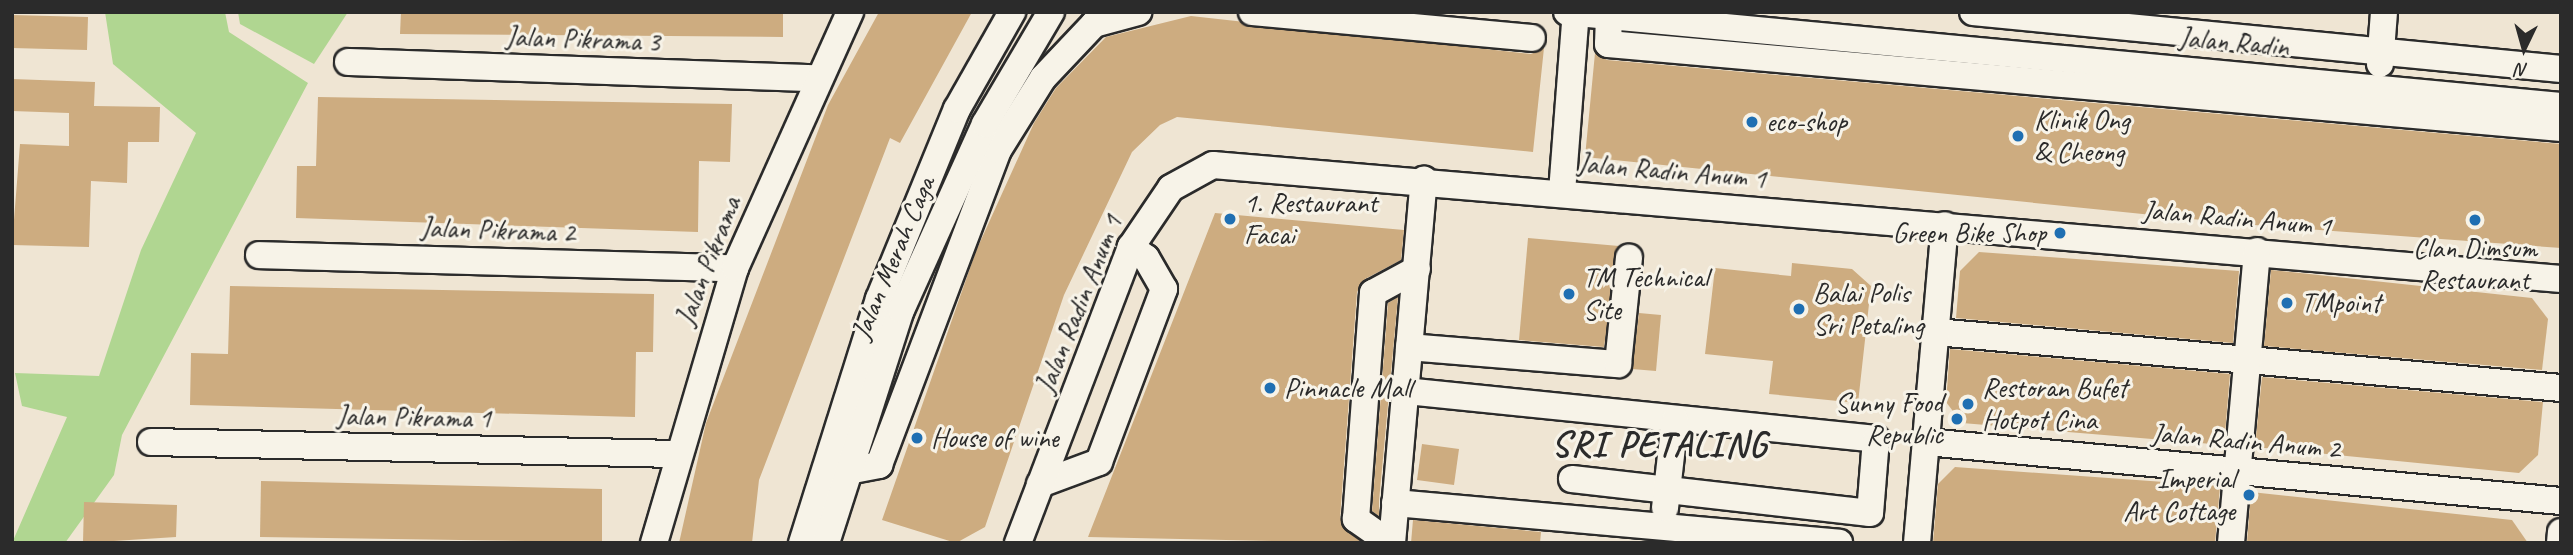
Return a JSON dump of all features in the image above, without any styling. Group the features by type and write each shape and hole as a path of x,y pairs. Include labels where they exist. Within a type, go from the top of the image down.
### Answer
{"street":[{"name":"Jalan Pikrama","path":"654,543 676,454 735,268 816,78 850,12"},
{"name":"Jalan Merah Caga","path":"802,543 878,299 957,109 1012,12"},
{"name":"Jalan Merah Caga","path":"826,543 901,310 985,124 1051,12"},
{"path":"848,471 878,465 998,150 1043,78 1094,24 1138,12"},
{"path":"1252,12 1504,24 1532,37"},
{"name":"Jalan Radin","path":"1973,12 2381,49 2561,69"},
{"path":"2378,87 2384,12"},
{"path":"1562,192 1573,13"},
{"name":"Jalan Radin","path":"1573,13 2378,87 2505,111 2561,106"},
{"path":"1609,16 1608,44 2505,111 2561,128"},
{"name":"Jalan Pikrama 3","path":"348,62 816,78"},
{"name":"Jalan Radin Anum 1","path":"1018,543 1131,247 1171,188 1213,165 1423,178 2561,279"},
{"path":"1417,269 1373,293 1356,519 1391,543 1417,269 1423,178"},
{"path":"1917,543 1945,225"},
{"path":"1040,484 1099,462 1164,289 1146,258 1131,247"},
{"path":"2231,543 2257,251"},
{"name":"Jalan Pikrama 2","path":"259,255 735,268"},
{"path":"1409,347 1618,364 1629,258"},
{"path":"1936,332 2561,388"},
{"path":"1405,391 1876,439 1870,513 1572,479"},
{"path":"1664,525 1675,420"},
{"name":"Jalan Pikrama 1","path":"151,442 676,454"},
{"name":"Jalan Radin Anum 2","path":"1926,442 2561,501"},
{"path":"1395,503 1635,533 1664,525 1839,543"},
{"path":"2560,543 2561,532"}],"green space":[{"path":"105,12 225,12 229,32 308,83 122,435 114,475 65,543 12,543 67,417 22,406 15,373 99,376 141,250 196,133 113,64"},
{"path":"238,12 348,12 314,64 240,24"}],"building":[{"path":"401,12 783,12 783,37 400,34"},
{"path":"879,12 972,12 900,143 890,138 759,480 752,543 679,543 706,423 828,105"},
{"path":"12,15 88,17 87,50 12,48"},
{"path":"1191,16 1531,54 1544,48 1533,152 1177,117 1160,125 1132,152 1064,295 985,527 956,543 882,520 976,251 1034,123 1056,88 1106,37"},
{"path":"1595,53 1607,60 2561,144 2561,248 2241,224 1585,157"},
{"path":"12,79 95,82 94,106 160,107 159,142 128,142 127,183 91,181 89,247 12,245 20,144 69,146 69,113 12,111"},
{"path":"318,97 732,104 730,162 699,161 698,232 296,218 297,166 316,166"},
{"name":"Pinnacle Mall","path":"1215,213 1404,230 1401,260 1365,279 1357,292 1340,518 1362,543 1088,537"},
{"name":"TM Technical Site","path":"1528,238 1619,246 1604,347 1519,340"},
{"path":"1979,252 2239,271 2233,343 1956,318 1960,271"},
{"path":"1792,263 1852,269 1871,286 1858,403 1769,394 1773,361 1705,354 1715,268 1791,276"},
{"path":"2271,270 2532,298 2548,319 2542,370 2264,346"},
{"path":"230,286 654,294 653,352 636,352 635,417 190,405 191,353 228,354"},
{"path":"1398,297 1379,516 1372,511 1388,303"},
{"path":"1639,313 1661,315 1656,371 1632,369"},
{"path":"1950,349 2230,374 2224,445 1962,423 1946,402"},
{"path":"2262,377 2543,402 2538,455 2519,473 2255,447"},
{"path":"1422,444 1459,449 1454,485 1417,480"},
{"path":"1955,467 2220,486 2215,543 1933,543 1938,484"},
{"path":"261,481 602,489 602,542 260,537"},
{"path":"2251,492 2512,520 2528,543 2247,543"},
{"path":"84,502 177,505 176,537 83,543"},
{"path":"1413,520 1541,532 1540,543 1411,543"}],"place":[{"name":"eco-shop","path":"1752,122"},
{"name":"Klinik Ong & Cheong","path":"2018,136"},
{"name":"1. Restaurant Facai","path":"1230,219"},
{"name":"Clan Dimsum Restaurant","path":"2475,220"},
{"name":"Green Bike Shop","path":"2060,233"},
{"name":"TM Technical Site","path":"1569,294"},
{"name":"TMpoint","path":"2287,303"},
{"name":"Balai Polis Sri Petaling","path":"1799,309"},
{"name":"Pinnacle Mall","path":"1270,388"},
{"name":"Restoran Bufet Hotpot Cina","path":"1968,404"},
{"name":"Sunny Food Republic","path":"1957,419"},
{"name":"House of wine","path":"917,438"},
{"name":"Imperial Art Cottage","path":"2249,495"}],"district":[{"name":"SRI PETALING","path":"1660,445"}]}
